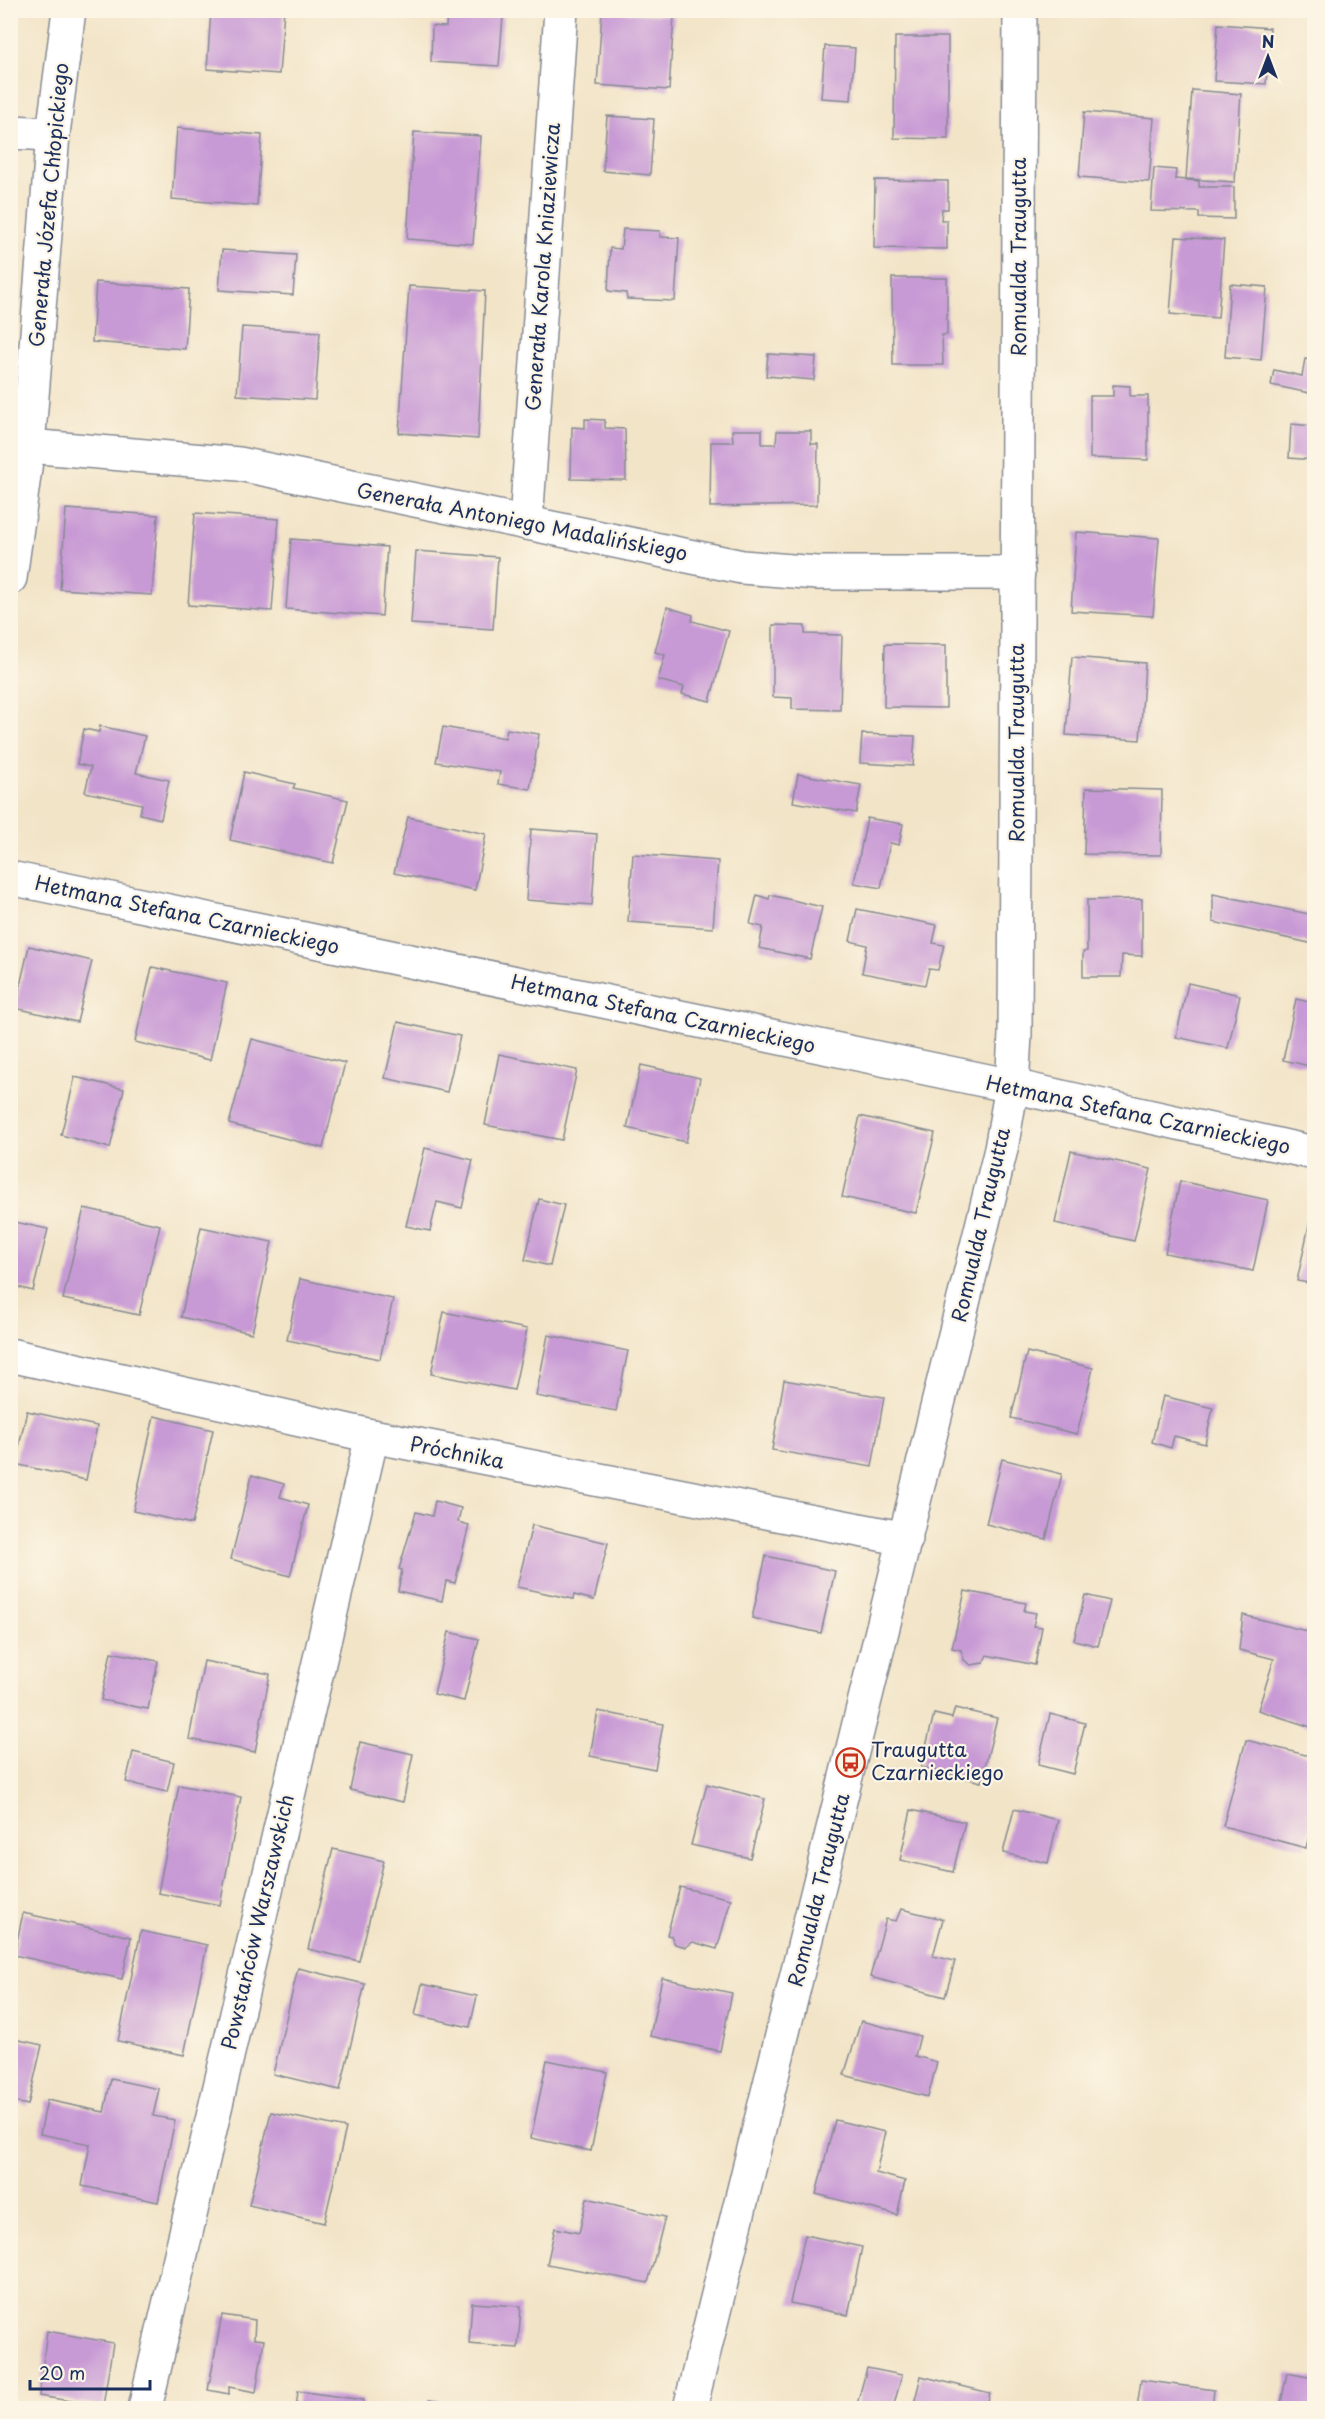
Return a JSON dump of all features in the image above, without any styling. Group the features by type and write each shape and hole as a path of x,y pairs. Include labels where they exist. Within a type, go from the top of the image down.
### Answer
{"street":[{"name":"Generała Józefa Chłopickiego","path":"10,578 28,446 53,134 69,10"},
{"name":"Generała Karola Kniaziewicza","path":"526,523 561,10"},
{"name":"Romualda Traugutta","path":"690,2409 1001,1149 1012,1086 1015,1035 1020,10"},
{"path":"10,132 53,134"},
{"name":"Generała Antoniego Madalińskiego","path":"28,446 239,464 742,567 817,573 1018,573"},
{"name":"Hetmana Stefana Czarnieckiego","path":"10,878 1012,1086 1314,1153"},
{"name":"Próchnika","path":"10,1355 372,1436 906,1539"},
{"name":"Powstańców Warszawskich","path":"145,2409 372,1436"}],"building":[{"path":"211,10 284,10 279,74 207,69"},
{"path":"602,11 674,16 669,90 597,85"},
{"path":"447,12 503,16 499,66 431,62 432,26 446,27"},
{"path":"1218,24 1270,28 1266,84 1214,81"},
{"path":"895,37 948,37 948,139 894,138"},
{"path":"825,46 855,48 851,100 821,98"},
{"path":"1192,90 1241,94 1235,182 1186,179"},
{"path":"1084,112 1154,118 1149,182 1079,177"},
{"path":"607,116 654,119 650,175 603,171"},
{"path":"177,128 262,135 257,206 172,199"},
{"path":"414,132 481,136 473,244 407,239"},
{"path":"1154,168 1176,170 1175,179 1199,181 1199,187 1234,187 1234,219 1199,218 1199,212 1151,211"},
{"path":"875,180 948,181 948,209 942,209 941,220 947,220 947,249 874,248"},
{"path":"623,229 660,231 660,237 679,238 675,301 627,299 626,293 608,291 610,248 621,249"},
{"path":"1176,237 1224,240 1218,318 1170,314"},
{"path":"222,250 296,255 293,295 219,290"},
{"path":"892,278 947,278 947,335 942,335 943,365 893,365"},
{"path":"96,282 189,289 185,349 92,342"},
{"path":"1230,284 1267,287 1261,360 1225,357"},
{"path":"409,286 485,291 478,439 399,433"},
{"path":"242,327 320,332 315,400 237,395"},
{"path":"768,354 816,357 814,380 766,376"},
{"path":"1305,359 1314,361 1314,394 1271,385 1274,370 1302,376"},
{"path":"1113,385 1130,386 1130,396 1148,396 1148,460 1090,458 1090,396 1113,396"},
{"path":"585,419 605,420 605,428 625,429 626,480 571,479 572,427 585,428"},
{"path":"1291,424 1314,426 1314,460 1289,458"},
{"path":"732,430 762,430 762,444 776,444 777,431 811,431 811,444 818,444 817,505 710,507 711,442 733,442"},
{"path":"66,509 158,515 152,595 60,589"},
{"path":"195,513 279,519 272,611 188,605"},
{"path":"1076,532 1159,538 1153,616 1071,611"},
{"path":"291,539 387,547 382,616 286,609"},
{"path":"416,551 498,557 493,629 411,624"},
{"path":"667,607 693,615 692,621 729,631 710,701 682,694 684,687 658,680 665,655 655,652"},
{"path":"773,625 805,626 805,634 842,635 840,710 792,709 792,698 773,697"},
{"path":"885,644 946,645 946,708 884,707"},
{"path":"1072,657 1145,663 1140,740 1066,735"},
{"path":"100,726 145,736 136,773 169,780 161,819 140,814 142,804 85,792 91,767 77,764 84,729 99,732"},
{"path":"443,727 505,738 507,729 539,734 530,789 498,784 500,772 436,762"},
{"path":"862,734 915,736 913,766 860,763"},
{"path":"244,772 295,784 293,788 348,800 333,863 230,840"},
{"path":"798,774 861,785 856,813 793,802"},
{"path":"1086,788 1162,790 1161,855 1084,854"},
{"path":"408,817 486,834 475,890 394,873"},
{"path":"867,818 903,824 899,845 890,843 881,888 854,883"},
{"path":"531,829 597,834 592,905 526,900"},
{"path":"633,854 718,861 713,928 628,922"},
{"path":"1213,894 1314,915 1314,944 1213,922"},
{"path":"757,895 769,899 770,895 822,907 810,959 759,948 763,927 750,924"},
{"path":"1142,899 1142,956 1122,955 1121,977 1083,977 1083,952 1087,951 1087,900"},
{"path":"857,909 937,925 933,943 944,945 938,970 929,969 925,985 862,973 867,945 850,941"},
{"path":"29,946 92,961 77,1022 15,1008"},
{"path":"152,967 227,983 210,1060 135,1042"},
{"path":"1188,983 1240,995 1228,1048 1176,1037"},
{"path":"1296,999 1314,1003 1314,1067 1283,1060"},
{"path":"398,1022 460,1036 447,1092 385,1078"},
{"path":"252,1039 345,1063 323,1148 229,1124"},
{"path":"499,1054 577,1070 562,1140 485,1125"},
{"path":"641,1065 700,1078 686,1142 627,1128"},
{"path":"75,1077 124,1089 110,1148 61,1135"},
{"path":"860,1116 935,1133 916,1213 842,1197"},
{"path":"425,1148 473,1160 462,1208 437,1202 430,1231 406,1226"},
{"path":"1071,1151 1151,1169 1134,1241 1055,1223"},
{"path":"1180,1181 1268,1200 1253,1271 1165,1253"},
{"path":"539,1199 564,1205 550,1266 525,1260"},
{"path":"84,1208 160,1225 139,1315 63,1299"},
{"path":"1312,1211 1314,1212 1314,1284 1297,1281"},
{"path":"10,1221 48,1229 33,1291 10,1285"},
{"path":"201,1227 272,1242 252,1333 181,1317"},
{"path":"300,1279 393,1299 380,1359 287,1340"},
{"path":"444,1312 527,1329 514,1390 431,1374"},
{"path":"548,1335 628,1351 616,1411 536,1396"},
{"path":"1027,1352 1093,1368 1077,1434 1011,1418"},
{"path":"784,1380 884,1397 872,1467 772,1450"},
{"path":"1163,1396 1213,1408 1205,1444 1174,1436 1171,1448 1152,1442"},
{"path":"27,1411 97,1426 86,1480 15,1464"},
{"path":"154,1416 213,1430 192,1524 133,1511"},
{"path":"1002,1459 1062,1474 1046,1539 986,1524"},
{"path":"252,1475 284,1484 280,1497 308,1505 290,1576 231,1559"},
{"path":"435,1501 461,1508 458,1522 469,1525 455,1583 446,1581 442,1601 398,1591 402,1570 399,1569 416,1512 432,1516"},
{"path":"532,1525 608,1543 594,1600 574,1595 573,1599 517,1587"},
{"path":"766,1556 835,1571 821,1633 752,1618"},
{"path":"965,1591 1026,1603 1024,1611 1036,1613 1033,1626 1042,1627 1035,1665 987,1655 983,1663 971,1665 964,1660 961,1650 952,1648"},
{"path":"1085,1595 1110,1601 1098,1646 1074,1640"},
{"path":"1243,1615 1314,1633 1314,1728 1258,1710 1274,1659 1239,1650"},
{"path":"449,1632 479,1639 464,1701 434,1694"},
{"path":"111,1652 158,1661 148,1709 101,1700"},
{"path":"204,1661 270,1674 255,1752 189,1739"},
{"path":"955,1708 997,1718 981,1782 921,1767 934,1714 952,1718"},
{"path":"598,1711 663,1724 655,1769 590,1756"},
{"path":"1050,1714 1085,1723 1073,1774 1038,1765"},
{"path":"1246,1740 1314,1757 1314,1815 1306,1848 1223,1826"},
{"path":"360,1742 413,1754 403,1802 350,1790"},
{"path":"133,1752 174,1762 167,1792 126,1782"},
{"path":"707,1784 765,1799 750,1858 691,1845"},
{"path":"179,1785 241,1797 220,1905 158,1893"},
{"path":"1014,1809 1058,1820 1048,1863 1003,1853"},
{"path":"911,1810 965,1822 953,1872 900,1860"},
{"path":"333,1849 384,1861 359,1961 308,1949"},
{"path":"680,1887 731,1899 717,1949 693,1942 686,1947 675,1944 671,1936 667,1935"},
{"path":"901,1909 943,1919 933,1956 955,1961 945,1997 870,1977 886,1919 896,1921"},
{"path":"23,1913 131,1937 122,1979 14,1955"},
{"path":"141,1931 207,1945 184,2055 118,2041"},
{"path":"298,1968 365,1984 340,2090 273,2074"},
{"path":"662,1978 732,1993 720,2051 650,2036"},
{"path":"422,1984 477,1996 470,2027 415,2015"},
{"path":"861,2021 920,2036 915,2056 937,2062 928,2097 844,2075"},
{"path":"10,2038 42,2045 28,2105 10,2101"},
{"path":"547,2060 607,2072 591,2151 531,2138"},
{"path":"111,2079 159,2089 153,2116 175,2120 158,2202 82,2186 90,2144 40,2134 47,2100 104,2112"},
{"path":"271,2112 346,2128 324,2223 249,2205"},
{"path":"835,2120 885,2132 876,2173 905,2181 897,2215 816,2194"},
{"path":"587,2198 665,2217 648,2283 547,2264 555,2228 579,2233"},
{"path":"805,2235 862,2247 848,2315 790,2303"},
{"path":"472,2303 521,2306 518,2348 469,2344"},
{"path":"222,2315 255,2320 254,2339 264,2340 256,2392 229,2387 229,2394 208,2390"},
{"path":"47,2331 113,2343 103,2406 39,2396"},
{"path":"867,2368 902,2375 893,2408 856,2408"},
{"path":"1287,2373 1314,2378 1314,2408 1280,2408"},
{"path":"921,2376 990,2393 986,2408 913,2408"},
{"path":"1141,2380 1214,2390 1212,2408 1137,2408"},
{"path":"298,2391 363,2400 362,2408 296,2408"},
{"path":"429,2400 482,2407 482,2408 428,2408"}],"place":[{"name":"Traugutta Czarnieckiego","path":"850,1762"}]}
